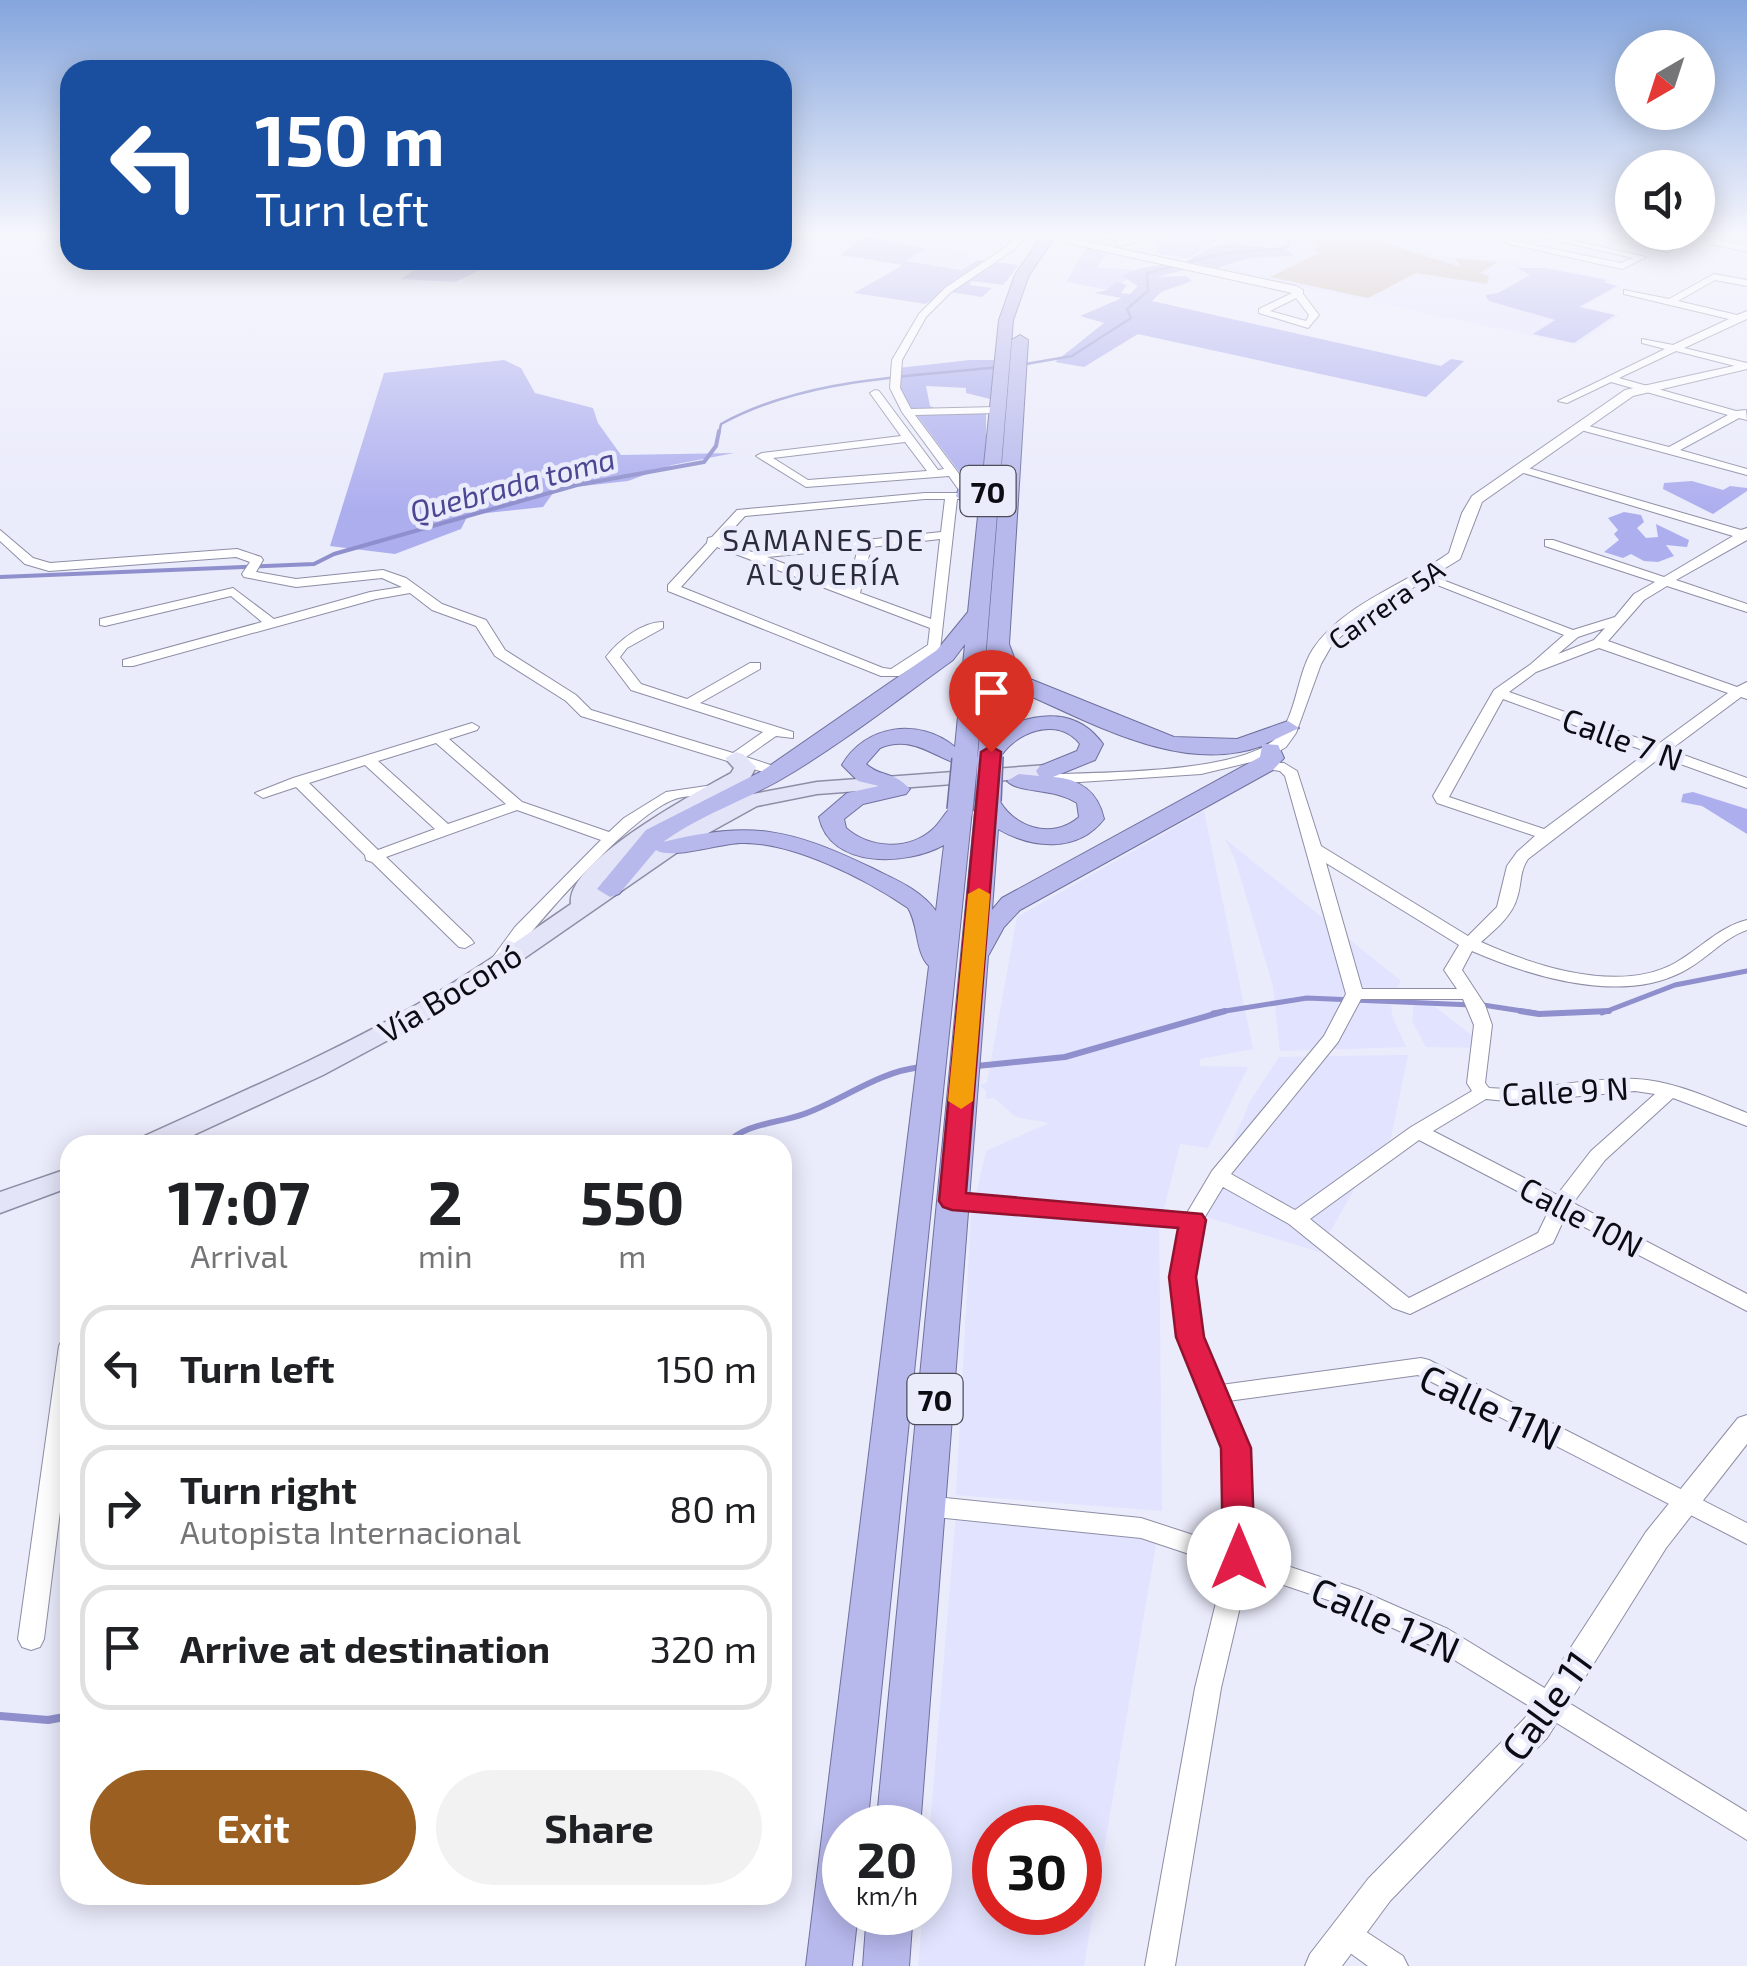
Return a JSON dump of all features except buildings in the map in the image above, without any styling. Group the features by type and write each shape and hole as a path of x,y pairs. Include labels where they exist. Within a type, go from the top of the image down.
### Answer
{"highway":[{"name":"70","path":"848,1805 942,996 960,805 959,758 978,613 1006,326"},
{"name":"70","path":"900,1805 988,803 996,636 1021,326"},
{"path":"988,514 960,495 990,469"},
{"path":"610,888 661,831 778,772 945,655 965,635 978,613"},
{"path":"996,636 1007,668 1019,681 1155,740 1184,746 1232,746 1260,741 1288,728"},
{"path":"991,754 1010,731 1032,724 1068,726 1088,736 1092,747 1083,759 1048,771"},
{"path":"894,785 859,772 854,765 858,756 882,740 907,735 934,741 959,758"},
{"path":"972,970 992,925 1011,904 1268,758"},
{"path":"988,803 1008,828 1033,836 1068,834 1092,819 1088,800 1073,788 1019,781"},
{"path":"894,785 843,804 831,817 834,831 849,843 868,850 912,849 935,841 960,805"},
{"path":"667,848 727,836 783,838 903,894 917,903 928,919 942,996"},
{"name":"70","path":"829,1966 833,1935"},
{"path":"886,1966 888,1935"}],"main road":[{"path":"583,907 586,885 648,819 726,799 745,766 731,756"},
{"name":"Vía Boconó","path":"170,1135 314,1069 424,1011 583,907 667,848 726,799 1048,771"},
{"name":"Vía Boconó","path":"894,785 1019,781"},
{"path":"0,1203 60,1181"}],"street":[{"path":"916,326 897,360 895,388 907,412 952,472 960,495 948,535 932,650 894,672 881,672 673,588 712,541 737,515 746,512 960,495"},
{"path":"1563,401 1728,326"},
{"path":"1644,341 1747,366"},
{"path":"1641,388 1747,366"},
{"path":"1614,380 1744,414"},
{"name":"Carrera 5A","path":"1268,758 1282,741 1314,662 1328,640 1424,578 1462,548 1473,503 1641,388"},
{"path":"875,392 935,474"},
{"path":"907,412 997,410"},
{"path":"1670,451 1744,414"},
{"path":"1581,427 1747,472"},
{"path":"909,438 762,456 806,484 952,472"},
{"path":"1521,469 1746,534"},
{"path":"0,534 29,561 49,567 237,553 257,560 248,574 278,582 383,574 408,585 437,607 482,624 500,654 572,698 586,714 778,772"},
{"path":"1531,670 1599,643 1639,597 1746,534"},
{"path":"749,556 948,535"},
{"path":"712,541 937,626"},
{"path":"1549,543 1747,608"},
{"path":"853,596 866,544"},
{"path":"1424,578 1573,634"},
{"path":"128,663 408,585"},
{"path":"105,622 229,592 236,593 266,624"},
{"path":"1546,835 1448,803 1441,796 1500,693 1573,634 1618,619"},
{"path":"658,624 622,645 614,659 636,687 775,731 731,756"},
{"path":"1599,643 1744,691"},
{"path":"688,704 755,666"},
{"path":"1483,1094 1476,1084 1483,1026 1476,1005 1453,970 1457,956 1469,942 1490,928 1508,906 1513,870 1520,858 1744,691"},
{"name":"Calle 7 N","path":"1500,693 1747,783"},
{"path":"262,793 472,727"},
{"path":"1048,771 1223,759 1266,746 1288,728"},
{"path":"439,738 518,805 610,838"},
{"path":"1019,781 1199,768 1268,758 1289,770 1355,994 1332,1038 1219,1176 1193,1220 1183,1277 1190,1337 1236,1448 1239,1558 1208,1688 1160,1966"},
{"path":"368,760 446,831"},
{"path":"298,782 465,944"},
{"path":"372,857 518,805"},
{"path":"494,968 522,931 610,838 648,819"},
{"path":"1314,849 1422,918 1469,942 1577,982 1624,981 1671,972 1735,928 1747,924"},
{"path":"1355,994 1467,994"},
{"name":"Calle 9 N","path":"1296,1219 1418,1130 1483,1094 1518,1096 1635,1085 1670,1090 1747,1120"},
{"path":"1219,1176 1296,1219 1401,1303 1410,1306 1546,1238 1559,1204 1600,1150 1670,1090"},
{"name":"Calle 10N","path":"1418,1130 1747,1302"},
{"path":"952,1201 1193,1220"},
{"name":"Calle 11N","path":"1216,1394 1422,1366 1747,1534"},
{"path":"31,1639 60,1421"},
{"name":"Calle 11","path":"1322,1966 1345,1932 1422,1844 1509,1759 1552,1705 1636,1570 1747,1425"},
{"name":"Calle 12N","path":"926,1506 1140,1528 1348,1596 1438,1637 1747,1827"},
{"path":"1345,1932 1393,1966"}],"shaded area":[{"path":"1101,326 1262,326 1441,366 1451,359 1464,361 1426,397 1138,334 1084,367 1055,362"},
{"path":"1486,326 1604,326 1576,345"},
{"path":"1546,326 1599,326 1574,343 1533,334"},
{"path":"504,360 521,368 535,393 593,408 598,423 621,455 734,453 672,465 628,481 556,489 543,507 468,515 461,529 395,554 330,546 384,373"},
{"path":"995,360 990,399 966,393 966,388 926,386 930,406 939,410 908,411 897,389 898,368"},
{"path":"986,412 986,469 968,469 968,474 979,475 966,481 915,413"},
{"path":"1692,481 1723,490 1730,486 1747,491 1713,514 1663,489 1664,483"},
{"path":"1624,512 1641,515 1644,522 1637,528 1646,538 1658,537 1656,524 1689,540 1687,547 1666,545 1674,556 1658,562 1604,552 1619,540 1614,534 1618,530 1608,518"},
{"path":"1693,792 1747,809 1747,834 1702,806 1681,802 1683,794"},
{"path":"1204,811 1253,1049 1200,1059 1200,1066 1248,1067 1208,1148 1180,1144 1159,1229 1162,1511 956,1495 971,1216 986,1151 1049,1123 1016,1117 994,1098 986,1099 986,1091 980,1085 987,1083 1017,917"},
{"path":"1225,839 1401,981 1391,999 1392,1016 1406,1047 1280,1051 1273,986 1235,859"},
{"path":"1415,991 1488,1048 1426,1047 1412,1021"},
{"path":"1408,1055 1391,1137 1363,1173 1319,1252 1200,1215 1251,1100 1279,1057"},
{"path":"956,1514 1158,1533 1102,1861 1102,1805 972,1805 972,1935 1089,1935 1084,1966 918,1966 921,1935 952,1935 952,1805 932,1805"}],"waterway":[{"name":"Quebrada toma","path":"1020,365 1072,356 1119,326"},
{"name":"Quebrada toma","path":"719,433 721,424 753,409 821,388 999,367"},
{"name":"Quebrada toma","path":"0,577 314,564 334,554 577,485 704,462 716,446 719,431"},
{"path":"1607,1011 1675,985 1747,971"},
{"path":"1224,1011 1307,998 1472,1005"},
{"path":"1483,1005 1535,1013"},
{"path":"977,1066 1065,1057 1224,1011"},
{"path":"1213,1013 1224,1011"},
{"path":"1520,1011 1607,1011"},
{"path":"1602,1013 1607,1011"},
{"path":"737,1135 804,1114 875,1080 921,1067"},
{"path":"0,1716 60,1718"}],"slow traffic":[{"path":"961,1101 979,894"}],"district":[{"name":"SAMANES DE ALQUERÍA","path":"824,556"}],"route":[{"path":"991,752 952,1201 1193,1220 1183,1277 1190,1337 1236,1448 1239,1558"}]}
